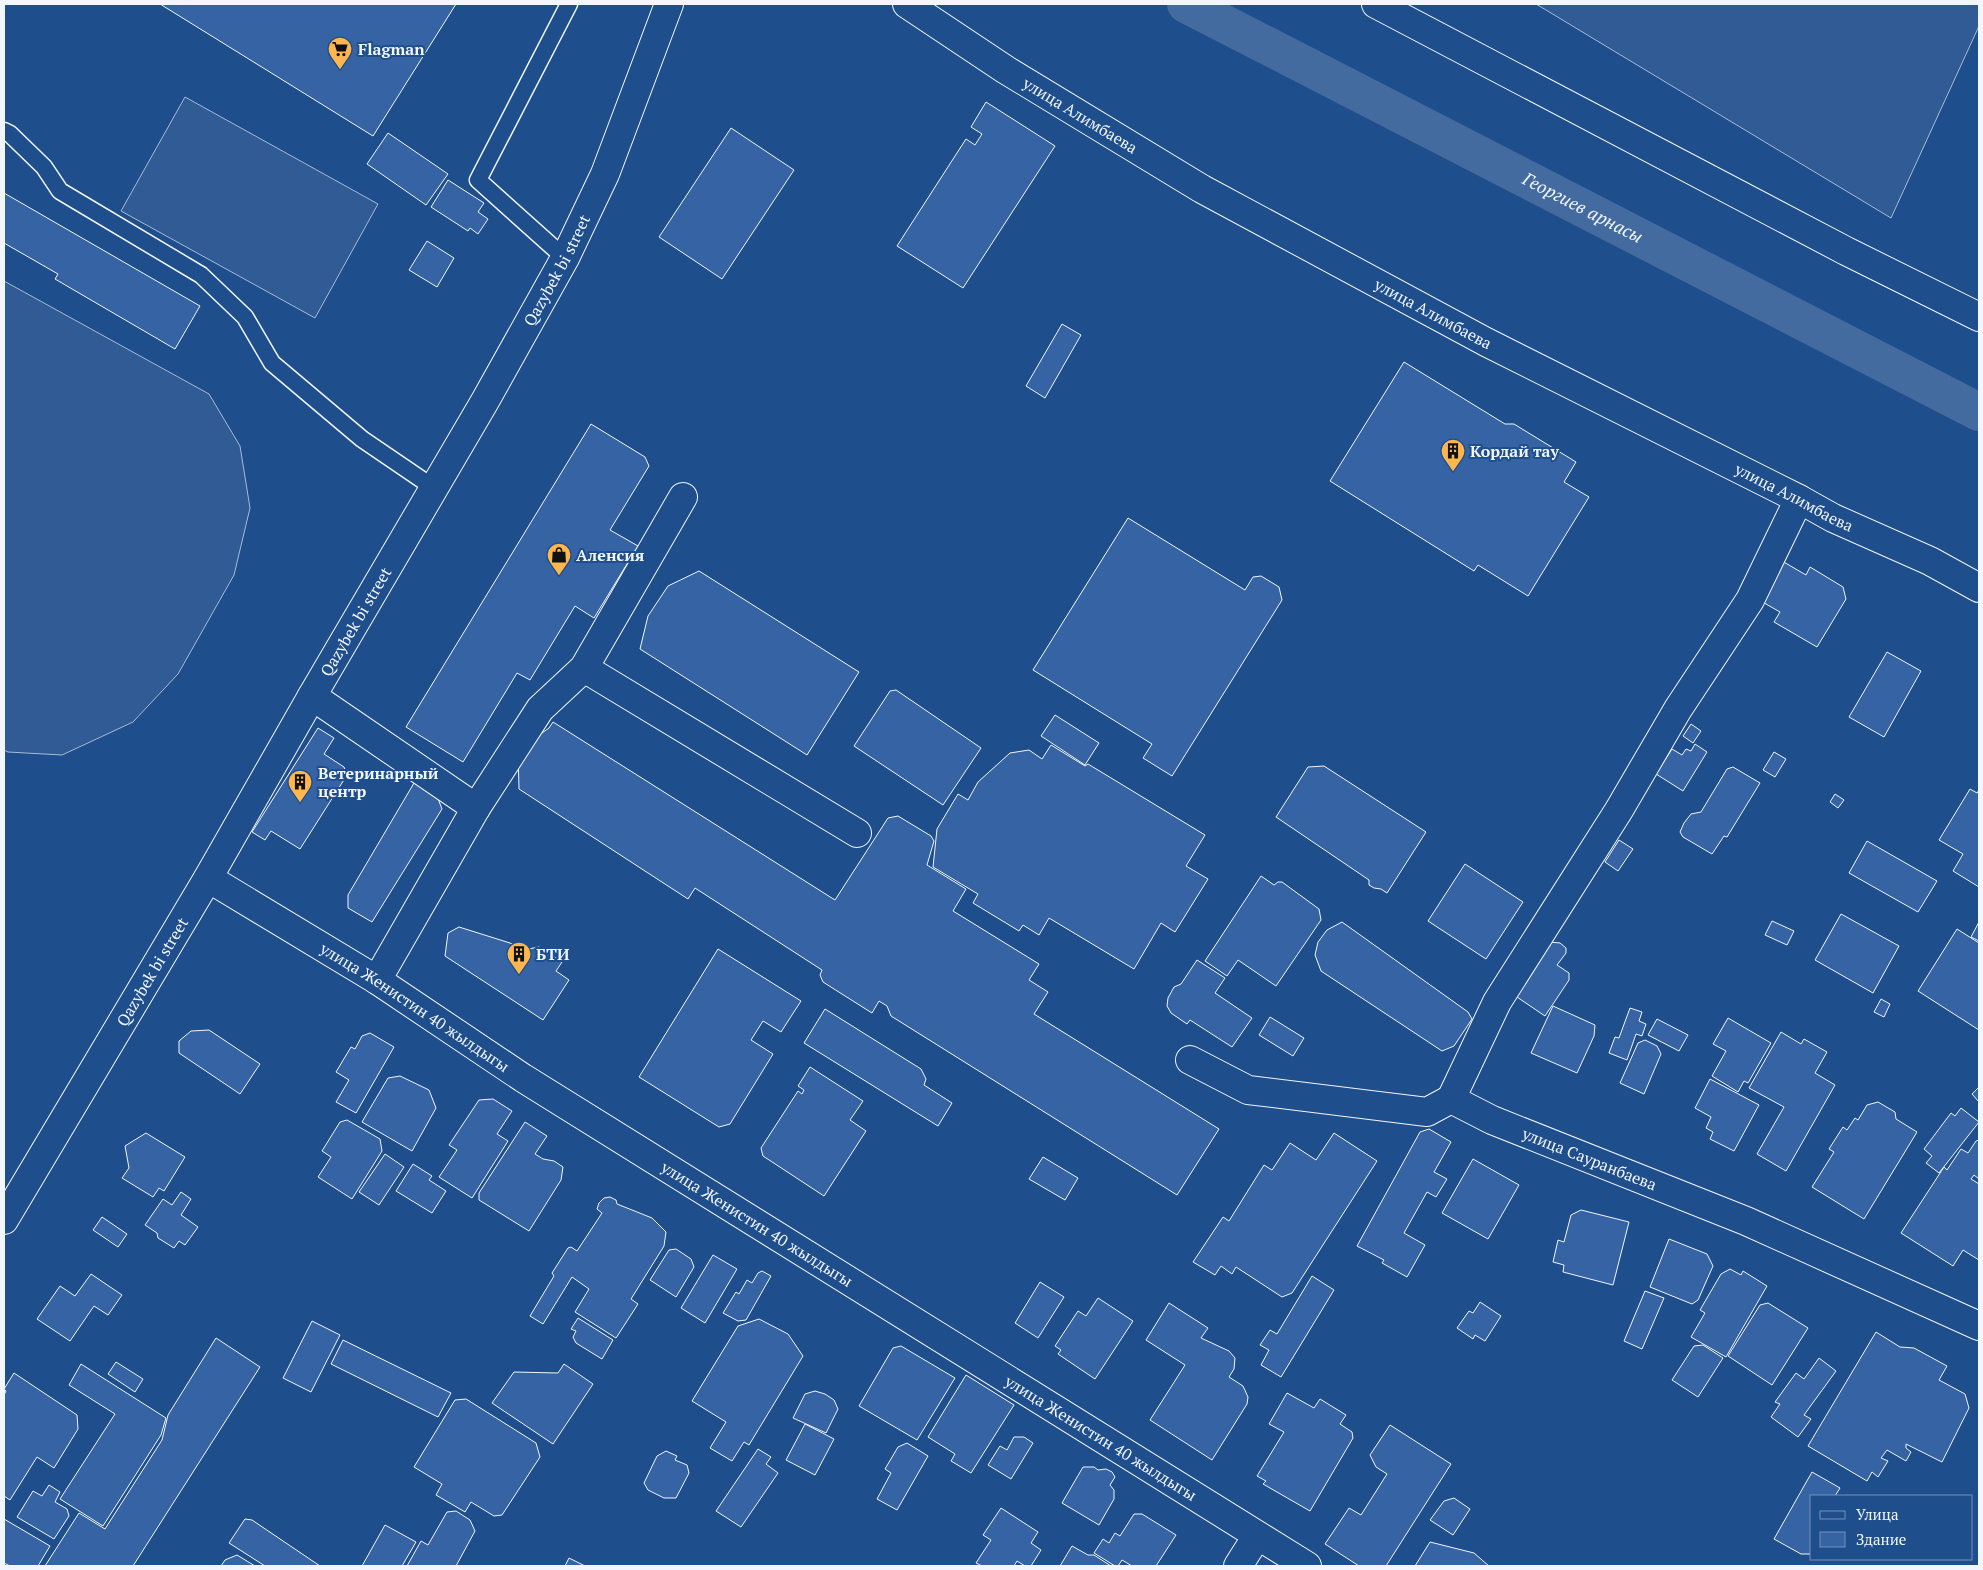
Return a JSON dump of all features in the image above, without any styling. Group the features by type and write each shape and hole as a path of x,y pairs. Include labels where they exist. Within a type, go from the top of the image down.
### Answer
{"street":[{"name":"Qazybek bi street","path":"4,1220 208,878 565,258 605,174 669,4"},
{"name":"улица Алимбаева","path":"907,4 1006,70 1202,189 1486,342 1799,499 1833,518 1930,561 1979,588"},
{"path":"1376,4 1837,246 1979,317"},
{"path":"377,980 476,808 540,709 584,668 683,497"},
{"path":"1190,1060 1248,1090 1427,1112 1451,1100 1497,1002 1619,810 1678,709 1750,600 1799,499"},
{"path":"584,668 857,833"},
{"path":"312,696 476,808"},
{"name":"улица Женистин 40 жылдыгы","path":"208,878 377,980 531,1083 1308,1566"},
{"name":"улица Сауранбаева","path":"1451,1100 1492,1120 1746,1221 1979,1326"},
{"path":"1238,1566 1257,1536"}],"lane":[{"path":"565,258 478,180 569,4"},
{"path":"4,131 10,134 44,167 60,191 201,275 245,317 272,363 362,439 434,488"}],"shaded area":[{"path":"1536,4 1979,4 1979,26 1891,218"},
{"path":"185,97 378,204 315,318 121,211"},
{"path":"4,281 209,394 240,446 250,508 234,575 178,674 133,722 62,755 8,752 4,750"}],"building":[{"name":"Flagman","path":"160,4 456,4 373,136"},
{"path":"986,102 1055,146 963,288 897,246 966,139 975,145 982,134 971,127"},
{"path":"731,128 794,170 722,279 659,237"},
{"path":"388,133 448,174 426,205 367,164"},
{"path":"448,180 484,203 478,212 488,219 478,234 470,228 468,231 431,207"},
{"path":"4,193 200,306 175,349 55,279 58,274 4,243"},
{"path":"427,241 454,258 437,287 409,270"},
{"path":"1062,324 1081,335 1045,398 1026,386"},
{"name":"Кордай тау","path":"1404,362 1505,424 1514,424 1576,462 1564,482 1589,497 1528,596 1478,565 1474,571 1330,481"},
{"name":"Аленсия","path":"591,424 645,457 649,466 610,530 638,546 594,618 575,606 530,680 517,673 463,762 406,727"},
{"path":"1128,518 1245,590 1253,577 1261,576 1279,587 1282,600 1172,776 1143,758 1152,744 1033,670"},
{"path":"1782,561 1806,575 1810,567 1843,587 1846,599 1817,647 1774,622 1780,612 1759,600"},
{"path":"699,571 859,672 807,755 640,649 648,616 668,586"},
{"path":"1887,652 1921,671 1884,737 1849,717"},
{"path":"896,690 981,748 943,805 854,746 890,691"},
{"path":"1055,715 1099,743 1085,765 1041,736"},
{"path":"553,722 835,900 888,818 898,816 931,836 934,841 927,865 966,889 953,911 1039,964 1029,980 1048,992 1034,1014 1219,1129 1177,1195 891,1016 887,1006 879,1001 872,1013 823,982 820,975 822,970 695,888 688,899 519,789 518,750 549,728"},
{"path":"1691,724 1701,731 1693,743 1683,736"},
{"name":"Ветеринарный центр","path":"318,728 334,738 324,754 344,767 347,775 300,849 271,831 265,840 252,832"},
{"path":"1695,744 1707,752 1683,791 1656,774 1672,749 1682,755 1686,749 1691,751"},
{"path":"1051,745 1085,766 1088,764 1205,835 1186,866 1208,879 1175,932 1161,923 1134,969 1049,918 1039,935 1023,925 1019,931 973,903 978,894 933,867 937,829 958,794 968,800 978,782 1010,753 1029,750 1042,759"},
{"path":"1774,752 1786,759 1775,777 1763,770"},
{"path":"1324,766 1426,832 1387,893 1369,885 1369,880 1276,817 1308,767"},
{"path":"1733,767 1760,783 1727,837 1724,836 1712,854 1683,837 1680,832 1691,814 1701,812 1727,769"},
{"path":"414,783 437,796 442,809 372,922 348,908 348,895"},
{"path":"1970,789 1977,793 1979,790 1979,887 1953,871 1963,854 1939,840"},
{"path":"1835,794 1844,800 1838,808 1830,802"},
{"path":"1619,840 1633,849 1618,871 1605,862"},
{"path":"1867,841 1937,881 1918,912 1849,873"},
{"path":"1465,864 1523,902 1486,959 1428,921"},
{"path":"1261,876 1274,885 1282,882 1319,909 1321,920 1276,986 1238,960 1227,976 1205,961"},
{"path":"1841,914 1899,946 1873,993 1815,960"},
{"path":"1772,921 1794,931 1787,945 1765,935"},
{"path":"1342,922 1468,1012 1472,1019 1454,1046 1442,1051 1321,971 1315,955 1318,942 1327,930"},
{"path":"1979,922 1979,941 1971,937"},
{"name":"БТИ","path":"459,927 510,943 523,950 539,947 562,962 556,971 569,980 543,1020 445,956 448,933"},
{"path":"1957,929 1979,943 1979,1030 1918,991"},
{"path":"1550,942 1560,943 1566,948 1566,953 1557,965 1569,973 1569,980 1545,1016 1514,995"},
{"path":"718,949 801,1001 781,1032 763,1021 751,1040 773,1054 730,1124 719,1127 639,1077"},
{"path":"1197,960 1225,978 1215,993 1252,1018 1232,1047 1190,1020 1187,1024 1171,1013 1167,1006 1168,998 1174,987 1181,984"},
{"path":"1881,999 1890,1004 1884,1017 1874,1012"},
{"path":"1553,1006 1595,1025 1594,1036 1577,1073 1531,1053"},
{"path":"1630,1008 1642,1012 1639,1021 1646,1024 1642,1036 1636,1034 1627,1060 1609,1053 1615,1037 1619,1038"},
{"path":"825,1009 921,1069 926,1079 924,1085 952,1103 938,1126 804,1043"},
{"path":"1270,1017 1304,1038 1293,1056 1259,1035"},
{"path":"1728,1018 1771,1043 1748,1083 1744,1081 1738,1092 1712,1076 1726,1051 1713,1044"},
{"path":"1657,1019 1688,1035 1679,1051 1648,1035"},
{"path":"209,1030 260,1064 240,1094 179,1053 179,1041 191,1031"},
{"path":"1781,1032 1801,1044 1804,1039 1827,1052 1815,1073 1835,1085 1786,1171 1757,1154 1784,1107 1749,1088"},
{"path":"370,1033 394,1047 356,1113 336,1102 349,1080 336,1072 351,1047 355,1049 362,1036"},
{"path":"1645,1040 1657,1046 1661,1054 1644,1094 1620,1083 1638,1043"},
{"path":"810,1067 863,1101 850,1120 866,1131 824,1196 763,1156 761,1148 798,1091 802,1094 804,1090 798,1086"},
{"path":"400,1076 429,1090 436,1108 412,1151 362,1122 388,1078"},
{"path":"1710,1079 1759,1105 1734,1151 1710,1139 1713,1132 1706,1128 1711,1117 1695,1108"},
{"path":"1979,1087 1979,1102 1972,1094"},
{"path":"493,1099 512,1111 497,1134 508,1141 472,1198 439,1177 457,1150 449,1145 479,1100"},
{"path":"1878,1102 1895,1112 1896,1119 1917,1132 1864,1219 1812,1187 1834,1152 1829,1149 1843,1127 1847,1130 1855,1118 1858,1120 1867,1105"},
{"path":"1961,1108 1979,1122 1939,1173 1926,1163 1932,1156 1924,1149 1951,1113 1955,1116"},
{"path":"347,1120 380,1139 382,1151 352,1199 318,1177 331,1157 322,1151 340,1122"},
{"path":"525,1122 547,1136 535,1154 543,1159 554,1161 563,1167 561,1180 529,1231 479,1200 479,1193"},
{"path":"1429,1129 1451,1142 1434,1172 1447,1179 1436,1197 1427,1192 1404,1233 1425,1245 1407,1277 1382,1263 1384,1260 1357,1246 1420,1132"},
{"path":"146,1133 185,1157 164,1191 159,1188 153,1197 122,1178 129,1168 125,1146"},
{"path":"1334,1133 1377,1161 1292,1293 1282,1297 1236,1267 1232,1274 1221,1266 1215,1275 1193,1262 1223,1217 1229,1221 1264,1165 1272,1170 1290,1143 1316,1160"},
{"path":"1979,1140 1979,1179 1974,1175 1971,1179 1979,1184 1979,1260 1963,1250 1953,1266 1901,1233 1944,1167 1947,1170 1961,1149 1968,1153 1976,1141"},
{"path":"385,1154 404,1167 379,1205 359,1192"},
{"path":"1043,1157 1078,1178 1065,1200 1029,1179"},
{"path":"1473,1159 1519,1185 1488,1239 1442,1213"},
{"path":"413,1164 432,1176 429,1180 446,1191 432,1213 396,1191"},
{"path":"181,1192 191,1199 181,1215 198,1227 185,1245 179,1241 174,1248 158,1238 157,1233 145,1225 163,1199 172,1205"},
{"path":"610,1197 616,1200 617,1204 652,1218 666,1232 664,1246 631,1299 638,1304 616,1338 575,1312 589,1289 572,1277 543,1324 530,1316 554,1276 552,1273 568,1248 571,1247 577,1251 602,1213 597,1209 599,1203 604,1198"},
{"path":"1581,1210 1629,1222 1613,1285 1563,1272 1564,1265 1553,1262 1558,1240 1564,1242 1571,1215"},
{"path":"102,1217 127,1234 118,1247 93,1230"},
{"path":"1669,1239 1707,1254 1713,1266 1698,1300 1692,1304 1650,1287"},
{"path":"676,1249 691,1259 694,1267 676,1297 650,1280 669,1250"},
{"path":"713,1255 737,1269 705,1323 681,1308"},
{"path":"1730,1269 1741,1275 1743,1271 1767,1286 1726,1357 1691,1337 1705,1313 1700,1310 1721,1274"},
{"path":"762,1271 771,1276 746,1320 738,1321 723,1313 736,1292 739,1294 747,1280 752,1283 758,1273"},
{"path":"91,1274 122,1295 108,1315 94,1306 70,1341 37,1319 60,1286 75,1296"},
{"path":"1312,1276 1334,1290 1281,1377 1261,1365 1269,1350 1260,1345 1270,1330 1277,1334"},
{"path":"1040,1282 1064,1297 1038,1338 1015,1323"},
{"path":"1645,1291 1664,1298 1642,1349 1624,1341"},
{"path":"1098,1298 1133,1321 1095,1379 1058,1354 1061,1350 1055,1346 1078,1311 1086,1316"},
{"path":"1480,1302 1501,1316 1485,1341 1475,1335 1473,1339 1457,1328 1469,1311 1473,1313"},
{"path":"1169,1303 1208,1328 1201,1338 1229,1351 1235,1358 1234,1369 1229,1377 1243,1386 1248,1397 1247,1404 1212,1460 1150,1420 1185,1365 1146,1340"},
{"path":"1768,1303 1808,1328 1772,1385 1728,1356 1760,1305"},
{"path":"578,1318 613,1340 602,1359 576,1343 573,1337 576,1331 571,1329"},
{"path":"759,1319 788,1334 803,1356 749,1445 744,1442 732,1461 710,1448 726,1422 692,1401 738,1326"},
{"path":"312,1321 340,1335 311,1392 283,1378"},
{"path":"1876,1332 1900,1347 1914,1348 1947,1366 1939,1380 1965,1394 1969,1408 1942,1462 1906,1444 1906,1448 1911,1452 1906,1461 1887,1450 1881,1458 1888,1461 1878,1477 1872,1472 1867,1481 1808,1446"},
{"path":"216,1338 260,1367 133,1566 45,1566 79,1513 105,1529 162,1440 168,1415"},
{"path":"343,1340 451,1393 438,1417 331,1364"},
{"path":"1703,1345 1723,1358 1698,1397 1672,1380 1694,1346"},
{"path":"901,1346 955,1378 917,1440 859,1406 893,1348"},
{"path":"1819,1358 1836,1371 1804,1415 1811,1419 1798,1437 1771,1417 1780,1404 1775,1402 1796,1373 1804,1379"},
{"path":"116,1362 143,1379 135,1392 108,1374"},
{"path":"81,1364 166,1418 161,1435 103,1526 60,1499 115,1414 69,1385"},
{"path":"564,1364 593,1384 553,1444 492,1403 514,1372 558,1373"},
{"path":"14,1373 77,1415 78,1429 54,1468 37,1457 10,1500 4,1496 4,1395 6,1391 4,1389"},
{"path":"966,1375 1014,1405 971,1473 951,1461 955,1454 928,1437"},
{"path":"815,1391 825,1394 834,1400 838,1409 826,1433 793,1418 805,1394"},
{"path":"1287,1393 1314,1408 1320,1399 1346,1415 1340,1424 1352,1432 1353,1438 1310,1511 1263,1484 1266,1481 1257,1476 1284,1432 1269,1424"},
{"path":"466,1399 536,1443 540,1457 502,1515 494,1516 471,1502 465,1512 436,1495 442,1484 414,1467 455,1400"},
{"path":"805,1424 834,1439 815,1475 786,1460"},
{"path":"1390,1425 1451,1464 1386,1566 1359,1566 1325,1544 1349,1508 1361,1515 1387,1474 1376,1467 1370,1455"},
{"path":"1014,1437 1024,1437 1033,1443 1011,1479 988,1465 1000,1446 1007,1450"},
{"path":"907,1443 928,1456 897,1510 877,1499 891,1473 885,1469 898,1447"},
{"path":"758,1449 771,1457 766,1464 778,1473 741,1527 716,1511"},
{"path":"666,1451 677,1456 675,1460 687,1465 689,1473 676,1498 664,1498 648,1490 644,1483 657,1456"},
{"path":"1083,1467 1094,1467 1098,1470 1106,1469 1112,1472 1115,1477 1110,1485 1114,1490 1114,1499 1099,1525 1062,1503"},
{"path":"1812,1472 1840,1488 1836,1495 1810,1495 1810,1554 1801,1554 1774,1539"},
{"path":"49,1485 60,1492 55,1502 67,1509 69,1516 54,1539 17,1517 33,1491 42,1496"},
{"path":"1454,1498 1470,1509 1453,1535 1430,1520 1444,1501"},
{"path":"1001,1508 1038,1532 1031,1543 1041,1550 1031,1566 1025,1566 1017,1561 1014,1566 982,1566 976,1563 991,1540 983,1535"},
{"path":"456,1511 470,1520 475,1531 456,1566 407,1566 421,1541 428,1545 447,1512"},
{"path":"1134,1514 1142,1514 1176,1535 1156,1566 1132,1566 1122,1560 1118,1566 1115,1566 1094,1553 1103,1539 1109,1543 1115,1533 1120,1536"},
{"path":"4,1519 50,1546 38,1566 10,1566 4,1563"},
{"path":"245,1519 252,1520 320,1566 265,1566 229,1543"},
{"path":"385,1525 416,1542 402,1566 362,1566"},
{"path":"1430,1542 1474,1553 1489,1566 1415,1566"},
{"path":"1072,1546 1088,1555 1094,1555 1111,1566 1060,1566"},
{"path":"237,1555 255,1566 221,1566 225,1560"},
{"path":"569,1558 585,1566 565,1566"}],"waterway":[{"name":"Георгиев арнасы","path":"1186,4 1979,412"}],"place":[{"name":"Flagman","path":"340,70"},
{"name":"Кордай тау","path":"1453,472"},
{"name":"Аленсия","path":"559,576"},
{"name":"Ветеринарный центр","path":"300,803"},
{"name":"БТИ","path":"519,975"}]}
